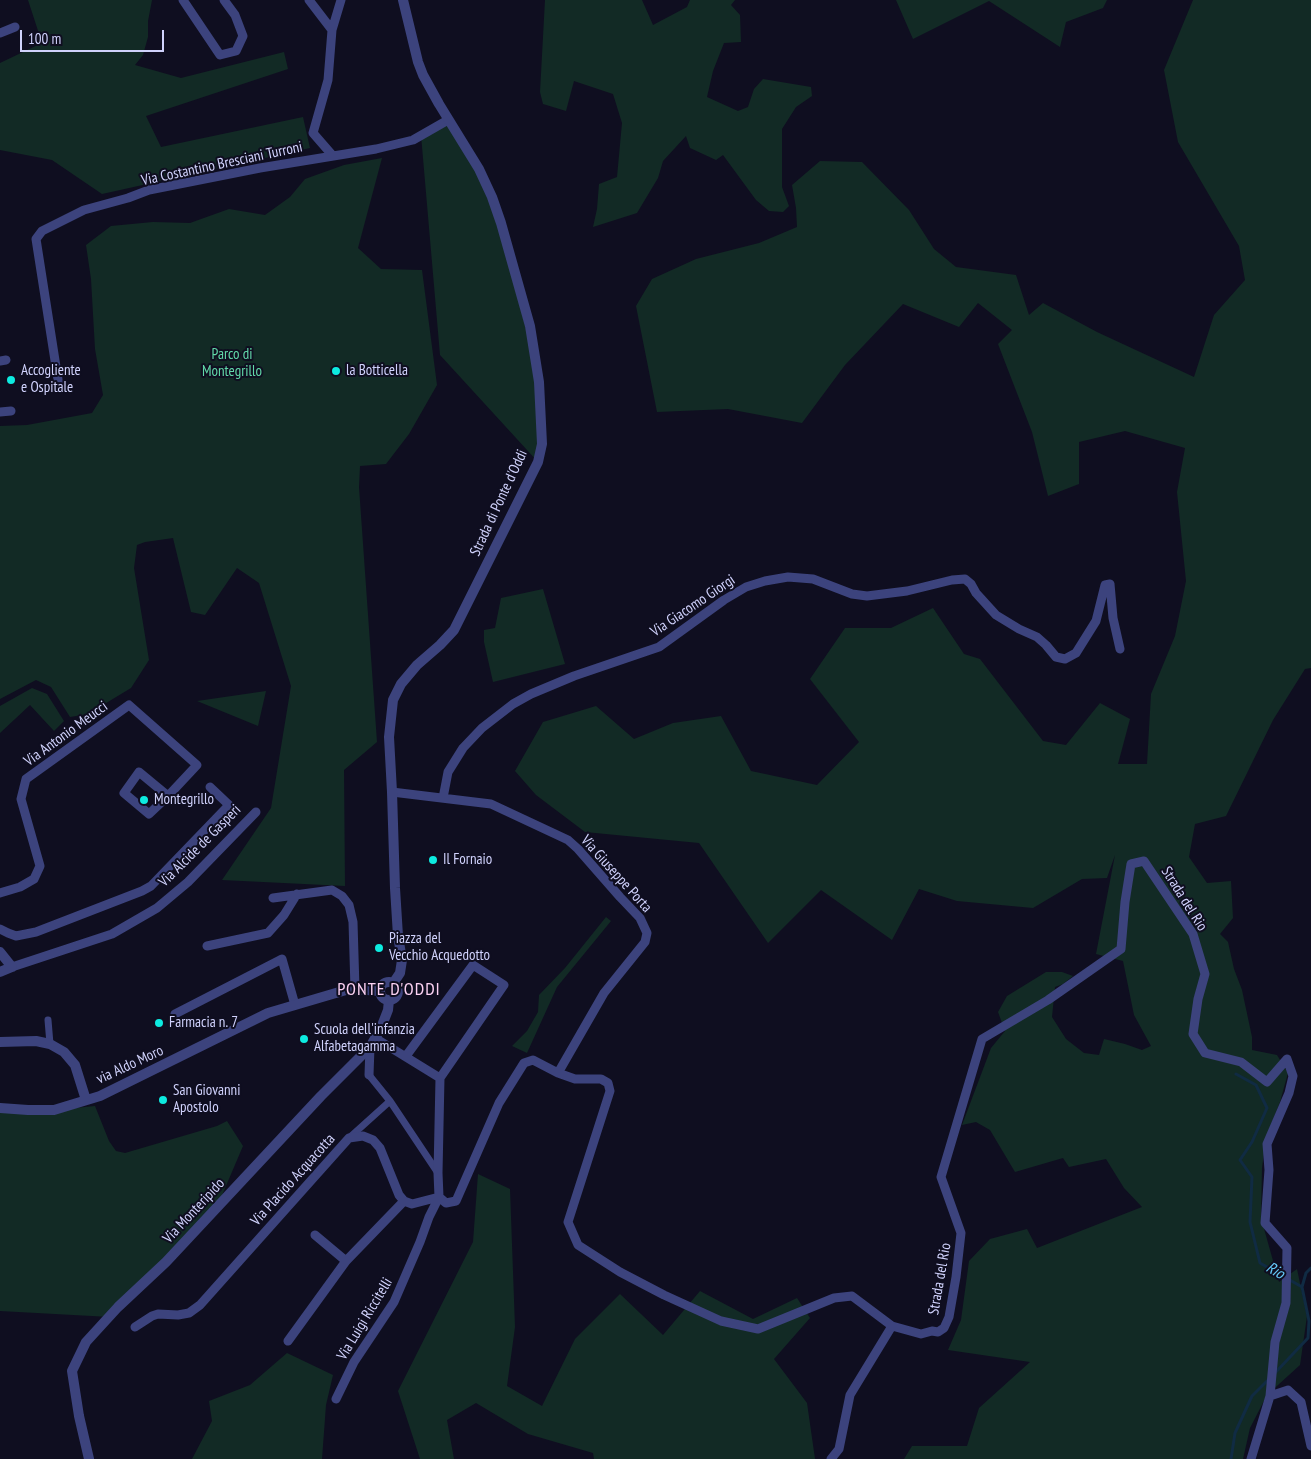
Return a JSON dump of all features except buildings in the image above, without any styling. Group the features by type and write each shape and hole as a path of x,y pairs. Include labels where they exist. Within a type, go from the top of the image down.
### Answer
{"street":[{"path":"184,0 220,55 236,52 243,36 234,15 224,0"},
{"path":"309,0 332,30"},
{"path":"333,156 313,133 328,80 332,30 341,0"},
{"name":"Strada di Ponte d'Oddi","path":"389,1000 398,994 398,988 394,982 400,973 402,960 398,936 395,888 389,736 393,700 401,684 417,665 454,630 538,462 542,444 542,408 539,379 530,326 517,274 492,197 479,169 448,120 418,62 404,0"},
{"path":"0,33 15,27"},
{"name":"Via Costantino Bresciani Turroni","path":"59,386 36,239 42,231 84,210 149,190 260,168 376,149 413,140 448,120"},
{"path":"0,412 11,410"},
{"name":"Via Giacomo Giorgi","path":"443,798 448,772 463,748 482,728 513,704 531,694 574,676 659,647 724,600 746,587 765,581 788,577 813,579 852,594 867,596 907,591 965,578 971,584 976,594 996,614 1018,629 1037,637 1046,644 1056,657 1065,659 1076,653 1096,621 1105,585 1110,584 1120,649"},
{"name":"Via Antonio Meucci","path":"0,893 20,887 34,879 40,866 22,799 26,779 129,705 197,765 168,796"},
{"path":"139,772 168,796 149,814 124,793 139,772"},
{"path":"0,928 8,934 16,936 36,932 151,886 229,805 210,787"},
{"name":"Via Giuseppe Porta","path":"392,792 491,804 568,840 640,918 648,933 645,942 604,993 558,1073"},
{"name":"Via Alcide de Gasperi","path":"0,972 112,934 157,908 188,882 256,812"},
{"name":"Strada del Rio","path":"558,1073 575,1078 601,1079 608,1083 610,1091 568,1222 578,1245 629,1277 721,1321 758,1329 834,1298 852,1296 892,1326 921,1334 932,1331 938,1332 944,1328 949,1317 961,1233 942,1177 982,1039 1048,1000 1121,948 1131,864 1144,861 1193,934 1205,974 1198,999 1193,1034 1205,1053 1240,1062 1267,1082 1287,1059 1293,1076 1289,1092 1267,1144 1269,1170 1264,1223 1287,1248 1286,1303 1275,1342 1270,1396 1251,1459"},
{"path":"272,898 332,890 346,900 353,922 355,989"},
{"path":"207,946 268,932 284,915 297,894"},
{"path":"0,952 12,967"},
{"path":"175,1014 282,959 295,1005"},
{"path":"406,1056 473,965 504,985 440,1078 438,1173 439,1193 446,1203 456,1201 499,1103 524,1063 534,1060 558,1073"},
{"path":"389,1000 383,997 380,987 386,982 394,982"},
{"name":"via Aldo Moro","path":"0,1108 54,1110 100,1096 268,1013 334,993 355,989 380,991"},
{"name":"Via Monteripido","path":"89,1459 79,1416 72,1371 86,1342 166,1262 372,1042 388,1010 389,1000"},
{"path":"48,1020 50,1044"},
{"path":"0,1042 36,1041 50,1044 64,1052 75,1065 86,1100"},
{"path":"438,1173 390,1101 369,1075 372,1042 406,1056 440,1078"},
{"path":"350,1138 390,1101"},
{"name":"Via Placido Acquacotta","path":"135,1327 158,1314 178,1315 189,1313 200,1305 350,1138 363,1136 373,1140 380,1148 399,1195 404,1201"},
{"path":"288,1341 346,1261 404,1201 412,1204 439,1193"},
{"name":"Via Luigi Riccitelli","path":"336,1399 354,1362 394,1302 439,1193"},
{"path":"316,1235 346,1261"},
{"path":"831,1459 839,1449 850,1395 892,1326"},
{"path":"1270,1396 1288,1390 1302,1402 1311,1446"}],"green space":[{"path":"28,0 152,0 148,21 148,37 143,55 135,65 181,78 284,52 288,69 146,116 161,147 303,117 310,148 102,194 52,160 0,150 0,63 42,43"},
{"path":"545,0 642,0 653,25 687,7 690,0 735,0 731,5 740,15 741,42 724,43 713,71 707,97 738,111 748,107 754,89 763,79 811,87 812,96 796,107 782,129 782,187 789,206 783,212 769,211 756,200 723,155 716,160 690,148 686,136 663,161 658,178 637,213 593,227 599,184 617,177 622,123 613,94 574,81 566,111 543,104 540,92"},
{"path":"896,0 1107,0 1103,8 1066,22 1060,47 989,1 913,39"},
{"path":"1193,0 1311,0 1311,668 1305,669 1273,720 1226,816 1195,824 1189,857 1207,883 1231,881 1233,918 1220,934 1228,942 1234,969 1242,990 1252,1037 1252,1050 1277,1055 1288,1073 1280,1102 1266,1137 1262,1168 1261,1218 1279,1282 1297,1269 1307,1316 1300,1365 1267,1395 1250,1428 1243,1459 904,1459 912,1446 967,1446 979,1408 1030,1362 948,1350 961,1320 969,1261 990,1239 1027,1229 1037,1248 1142,1207 1124,1188 1106,1159 1069,1167 1063,1158 1015,1172 990,1130 976,1122 962,1125 991,1048 1005,1031 998,1012 1007,996 1046,972 1062,972 1073,976 1063,984 1055,987 1052,1017 1066,1039 1084,1053 1099,1055 1104,1039 1142,1050 1151,1046 1134,1015 1123,961 1096,954 1115,855 1107,878 1082,879 1033,908 957,901 919,889 892,940 821,890 768,943 699,843 585,832 536,795 515,771 543,722 596,706 634,739 673,723 721,716 751,771 817,785 859,742 810,679 845,628 891,628 933,608 964,654 980,659 1043,741 1066,745 1100,703 1130,719 1118,764 1147,764 1151,694 1175,636 1186,581 1177,492 1185,448 1125,431 1079,442 1079,484 1048,496 1032,432 998,344 1012,330 978,303 959,327 903,304 845,365 802,423 728,409 657,412 636,306 652,279 696,259 759,243 797,227 792,185 820,161 862,162 909,210 934,249 956,267 1016,275 1029,315 1043,303 1097,332 1194,377 1214,315 1245,280 1239,246 1178,142 1164,70"},
{"path":"448,120 492,197 539,379 538,462 440,355 421,135"},
{"name":"Parco di Montegrillo","path":"382,158 358,248 381,269 422,270 437,385 409,434 386,464 360,466 359,487 377,742 344,770 345,886 222,880 271,808 291,686 259,583 237,568 205,615 191,612 173,538 137,545 134,568 149,660 131,688 88,714 70,717 51,687 36,680 0,699 0,426 27,425 92,413 103,395 95,349 91,279 86,245 111,226 153,222 190,223 229,209 265,215 290,197 305,179 344,165"},
{"path":"543,589 565,664 493,682 484,642 484,630 495,628 501,598"},
{"path":"32,688 47,694 64,721 54,731 30,705 0,733 0,706"},
{"path":"266,691 258,726 197,701"},
{"path":"606,917 611,921 557,987 527,1053 512,1046 527,1031 538,1012 539,995 565,968"},
{"path":"95,1106 109,1141 116,1151 125,1153 217,1126 227,1121 243,1146 217,1207 110,1317 0,1311 0,1108 54,1110"},
{"path":"478,1174 510,1189 515,1327 507,1386 542,1406 575,1339 620,1294 663,1335 700,1291 753,1319 797,1298 810,1318 774,1359 807,1403 815,1459 594,1459 593,1453 528,1434 476,1403 447,1420 454,1459 420,1459 398,1391 473,1242"},
{"path":"287,1353 333,1375 326,1405 322,1459 192,1459 212,1421 209,1401 250,1385"}],"waterway":[{"name":"Rio","path":"1236,1074 1256,1085 1267,1108 1252,1142 1240,1160 1252,1177 1250,1222 1260,1263 1302,1287 1309,1321 1308,1338 1274,1374"},
{"path":"1302,1287 1306,1273 1311,1268"},
{"name":"Rio","path":"1231,1459 1235,1433 1252,1396 1270,1378"}],"place":[{"name":"la Botticella","path":"336,371"},
{"name":"Accogliente e Ospitale","path":"11,380"},
{"name":"Montegrillo","path":"144,800"},
{"name":"Il Fornaio","path":"433,860"},
{"name":"Piazza del Vecchio Acquedotto","path":"379,948"},
{"name":"Farmacia n. 7","path":"159,1023"},
{"name":"Scuola dell'infanzia Alfabetagamma","path":"304,1039"},
{"name":"San Giovanni Apostolo","path":"163,1100"}],"district":[{"name":"PONTE D'ODDI","path":"389,990"}]}
